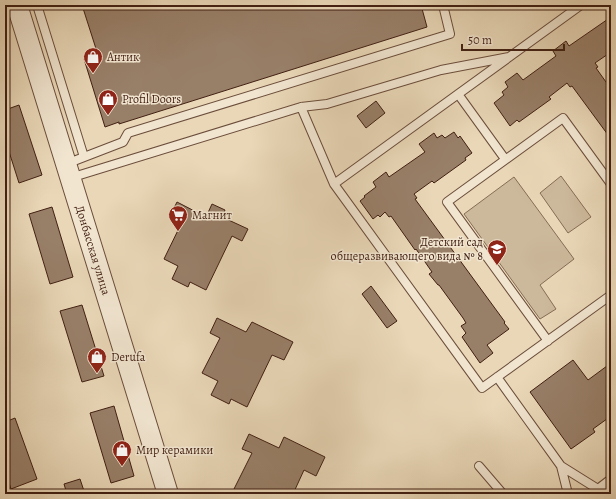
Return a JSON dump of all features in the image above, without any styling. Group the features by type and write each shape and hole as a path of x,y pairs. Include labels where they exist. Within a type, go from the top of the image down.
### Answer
{"street":[{"name":"Донбасская улица","path":"17,5 73,166 167,494"}],"lane":[{"path":"37,5 73,166"},
{"path":"73,166 123,142 128,133 450,34 443,5"},
{"path":"334,184 581,5"},
{"path":"73,166 301,107 327,104 441,70 509,57"},
{"path":"458,94 505,160"},
{"path":"301,107 334,184 482,388 611,295"},
{"path":"548,341 447,202 563,118 611,184"},
{"path":"497,378 561,466 568,494"},
{"path":"479,466 503,494"},
{"path":"561,466 604,490"}],"shaded area":[{"path":"561,176 591,217 568,233 540,193"},
{"path":"514,177 574,259 540,285 556,309 540,319 464,214"}],"building":[{"path":"82,5 421,5 427,27 119,124 119,122 105,127 84,59 98,55"},
{"path":"611,17 611,52 595,63 598,67 596,68 611,89 611,139 572,86 570,87 567,83 549,97 551,99 519,122 517,120 510,126 494,103 504,95 502,92 508,87 505,82 517,73 523,80 556,56 553,51 566,41 569,46"},
{"path":"376,101 385,113 366,128 357,116"},
{"path":"19,105 42,175 19,183 5,139 5,110"},
{"path":"454,132 458,138 460,136 472,153 465,158 466,160 434,183 432,181 414,194 417,198 415,199 509,329 487,345 493,353 480,363 462,337 466,333 461,326 466,323 439,285 429,274 432,272 416,249 415,250 391,216 389,217 385,212 380,217 378,215 373,219 360,201 376,187 373,182 386,172 389,177 425,152 419,144 434,133 437,138 442,135 445,138"},
{"path":"177,202 206,217 212,204 225,210 222,217 248,229 242,241 232,236 206,290 190,282 188,287 172,279 178,266 164,259 183,220 171,214"},
{"path":"52,207 73,277 50,284 29,214"},
{"path":"371,286 397,321 387,328 362,294"},
{"path":"82,305 104,376 82,382 60,311"},
{"path":"217,318 246,332 252,322 293,342 284,360 272,355 247,407 231,399 229,404 211,395 218,381 202,373 220,338 210,333"},
{"path":"573,360 588,380 611,363 611,416 593,429 595,432 571,449 530,392"},
{"path":"114,406 134,476 111,483 90,413"},
{"path":"15,418 37,479 11,489 5,470 5,422"},
{"path":"249,434 279,448 284,437 325,457 316,476 304,470 293,494 245,494 234,489 252,453 242,449"},
{"path":"80,479 85,494 67,494 64,484"}],"place":[{"name":"Антик","path":"93,74"},
{"name":"Profil Doors","path":"108,116"},
{"name":"Магнит","path":"178,232"},
{"name":"Детский сад общеразвивающего вида № 8","path":"497,266"},
{"name":"Derufa","path":"97,374"},
{"name":"Мир керамики","path":"122,467"}]}
